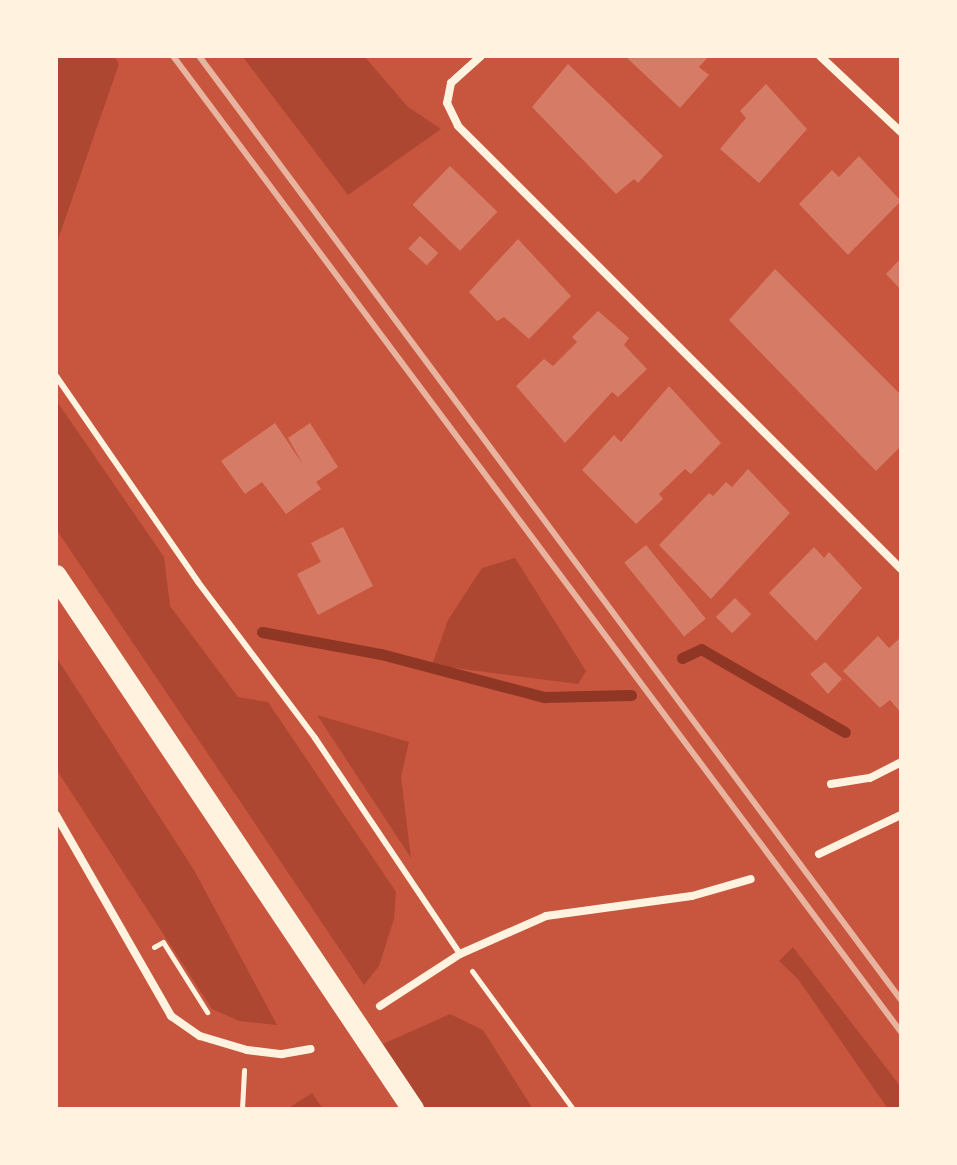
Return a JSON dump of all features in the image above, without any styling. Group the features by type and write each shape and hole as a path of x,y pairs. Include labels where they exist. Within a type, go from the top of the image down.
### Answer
{"highway":[{"path":"56,576 345,1002 413,1109"}],"street":[{"path":"481,56 451,83 447,103 458,126 901,569"},
{"path":"820,56 901,132"},
{"path":"831,784 870,778 901,762"},
{"path":"56,815 171,1016 200,1036 247,1050 282,1054 311,1049"},
{"path":"819,854 901,815"},
{"path":"380,1006 460,954 546,916 692,896 751,879"}],"lane":[{"path":"56,376 198,582 315,738 460,954"}],"path":[{"path":"135,956 163,942 207,1012 218,1020"},
{"path":"460,954 573,1109"},
{"path":"242,1109 247,1050"}],"shaded area":[{"path":"56,56 114,56 119,64 56,245"},
{"path":"242,56 364,56 408,107 441,129 348,195"},
{"path":"56,400 164,557 170,606 238,697 268,702 396,892 394,919 379,966 364,985 56,529"},
{"path":"515,558 586,671 578,684 432,665 448,620 482,568"},
{"path":"56,657 194,870 277,1025 239,1021 212,1009 56,769"},
{"path":"317,715 409,742 401,777 411,858"},
{"path":"793,947 901,1087 901,1109 888,1109 798,979 779,961"},
{"path":"450,1014 483,1030 533,1109 424,1109 383,1044"},
{"path":"312,1093 323,1109 287,1109"}],"building":[{"path":"625,56 709,56 699,67 709,75 680,108"},
{"path":"568,64 663,156 638,183 634,179 616,194 532,107"},
{"path":"766,84 807,129 759,183 720,149 746,118 740,111"},
{"path":"859,156 901,201 848,255 799,204 832,170 839,177"},
{"path":"450,166 497,212 460,251 412,205"},
{"path":"420,236 438,253 427,265 408,248"},
{"path":"518,239 571,296 529,339 504,317 497,321 469,292"},
{"path":"901,258 901,290 886,274"},
{"path":"775,269 901,395 901,446 876,471 729,320"},
{"path":"598,311 629,338 624,345 647,369 618,397 612,392 565,443 516,386 544,359 553,366 577,342 572,337"},
{"path":"669,386 721,443 691,474 685,469 659,494 663,499 636,524 582,470 614,435 621,442"},
{"path":"275,423 304,466 288,438 310,423 338,467 316,482 321,489 286,514 262,482 245,494 221,461"},
{"path":"748,469 790,513 711,599 659,545 709,493 713,496 726,482 732,487"},
{"path":"343,527 373,586 318,615 297,574 321,562 311,543"},
{"path":"646,545 706,619 684,636 624,563"},
{"path":"814,547 824,558 829,552 862,588 816,641 769,593"},
{"path":"735,598 751,614 732,633 716,617"},
{"path":"878,636 889,648 901,637 901,713 890,700 880,708 843,671"},
{"path":"825,662 842,679 828,694 810,674"}],"waterway":[{"path":"262,632 381,654 544,697 631,695"},
{"path":"682,658 701,649 845,732"}],"railway":[{"path":"173,56 901,1032"},
{"path":"199,56 901,1000"}]}
